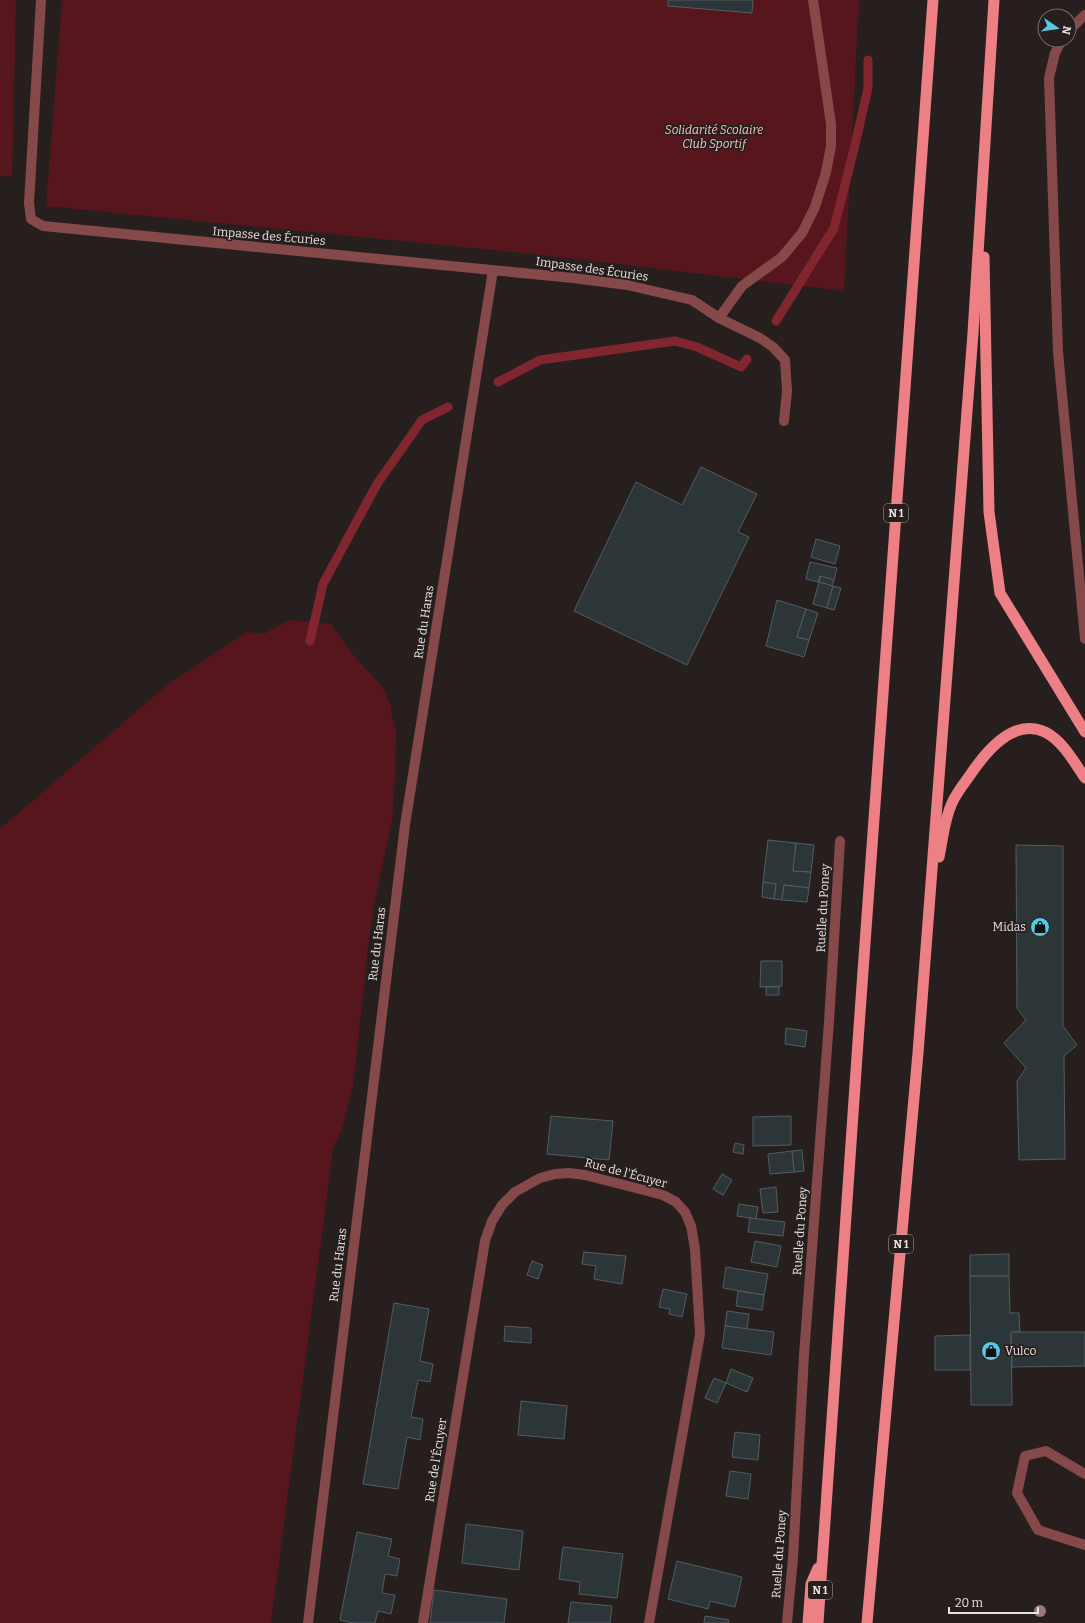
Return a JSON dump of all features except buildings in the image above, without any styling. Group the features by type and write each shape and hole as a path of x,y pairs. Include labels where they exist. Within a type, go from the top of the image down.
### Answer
{"highway":[{"name":"N 1","path":"818,1623 933,0"},
{"name":"N 1","path":"867,1623 918,1052 973,332 994,0"},
{"path":"982,172 989,512 1000,593 1085,732"},
{"path":"929,909 947,817 952,803 975,766 1003,738 1022,730 1034,728 1046,733 1068,753 1085,778"},
{"path":"808,1623 811,1584 822,1558"}],"street":[{"name":"Impasse des Écuries","path":"41,0 29,203 31,219 43,226 573,278 627,285 692,300 719,318 760,338 773,348 784,360 787,391 784,421"},
{"path":"719,318 742,286 782,257 802,233 815,207 826,172 832,146 831,124 813,0"},
{"path":"1077,22 1085,15"},
{"path":"1057,48 1049,78 1058,352 1085,639"},
{"name":"Rue du Haras","path":"308,1623 405,825 493,270"},
{"name":"Ruelle du Poney","path":"787,1623 792,1565 804,1355 829,1022 840,841"},
{"name":"Rue de l'Écuyer","path":"423,1623 485,1241 492,1221 502,1205 515,1192 540,1178 555,1174 569,1173 585,1175 663,1195 676,1202 685,1212 691,1226 696,1249 700,1334 649,1623"},
{"path":"1085,1474 1046,1451 1025,1456 1018,1492 1038,1530 1085,1545"}],"green space":[{"path":"0,0 16,0 12,177 0,176"},
{"name":"Solidarité Scolaire Club Sportif","path":"62,0 859,0 844,291 534,254 46,206"},
{"path":"289,620 331,624 355,657 385,690 388,701 391,705 396,731 392,820 375,901 369,939 353,1085 343,1126 333,1149 271,1623 0,1623 0,829 167,685 247,632 264,634"}],"waterway":[{"path":"776,321 834,228 868,88 868,60"},
{"path":"498,382 540,360 675,341 697,347 741,367 747,359"},
{"path":"310,641 323,584 377,484 422,420 448,407"}],"place":[{"name":"Midas","path":"1040,927"},
{"name":"Vulco","path":"991,1351"}]}
